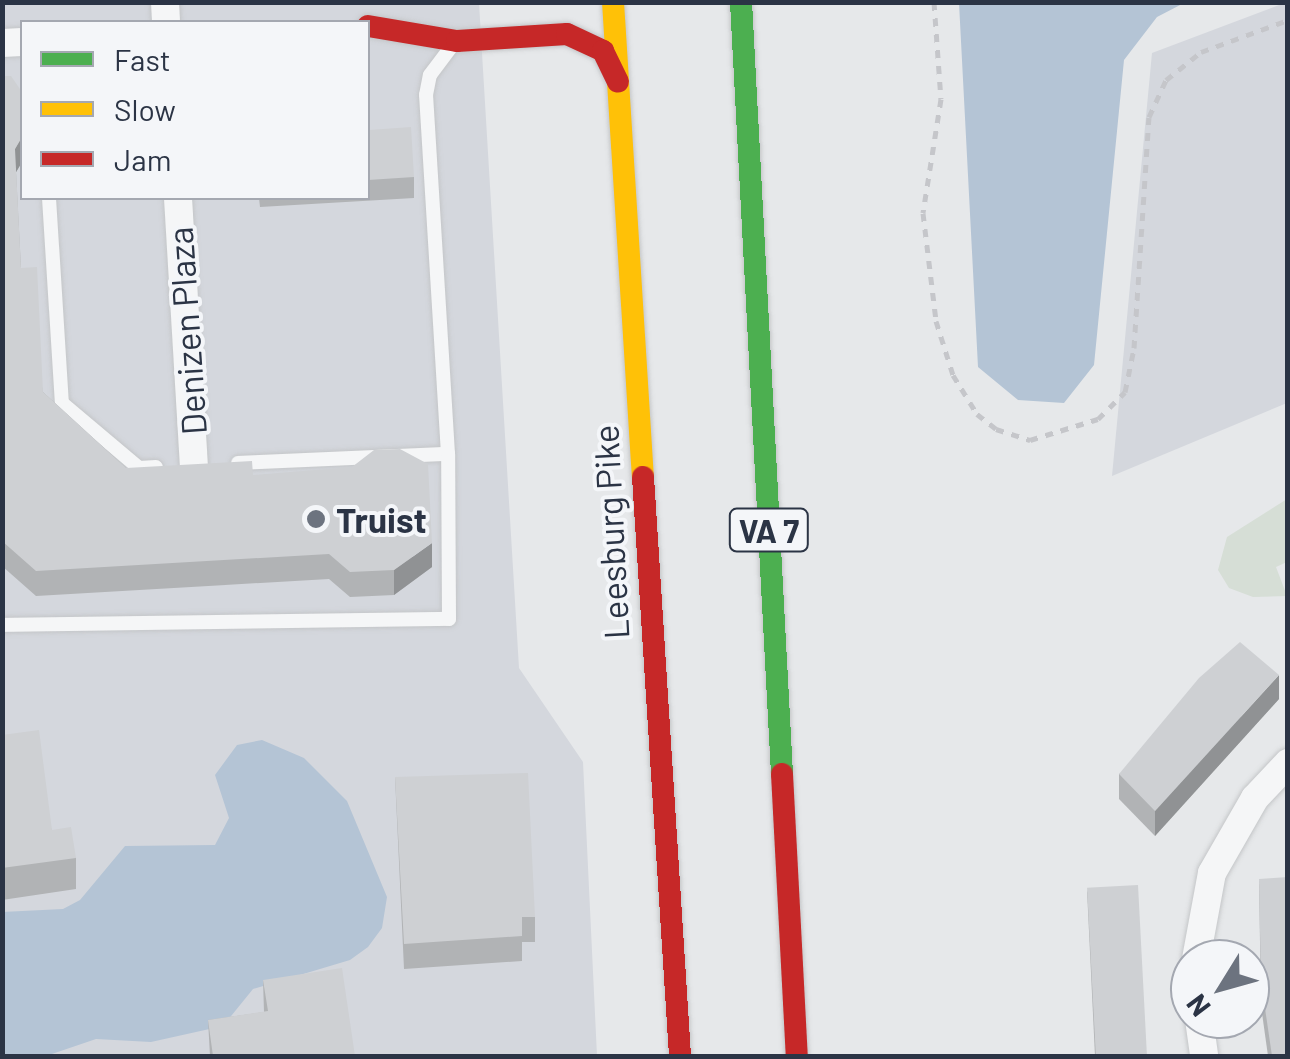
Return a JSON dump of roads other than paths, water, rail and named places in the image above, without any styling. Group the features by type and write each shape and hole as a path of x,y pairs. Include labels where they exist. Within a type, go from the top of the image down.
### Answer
{"main road":[{"name":"Leesburg Pike","path":"614,2 680,1056"},
{"name":"VA 7","path":"740,2 796,1056"},
{"path":"370,26 457,40 567,34 603,50 618,82"}],"street":[{"name":"Denizen Plaza","path":"178,200 194,465"},
{"path":"1200,939 1212,874 1255,798 1288,763"}],"lane":[{"path":"2,626 448,619 448,454 426,95 430,75 457,40"},
{"path":"49,200 62,403 139,468 448,454"}],"water":[{"path":"959,3 1184,3 1157,17 1124,60 1094,365 1064,403 1018,400 978,367"},
{"path":"262,740 304,758 347,801 387,897 382,928 368,947 350,960 253,989 223,1026 151,1042 96,1039 46,1056 3,1056 2,912 63,909 80,900 125,846 215,845 229,818 215,775 237,745"}],"place":[{"name":"Truist","path":"316,519"}]}
